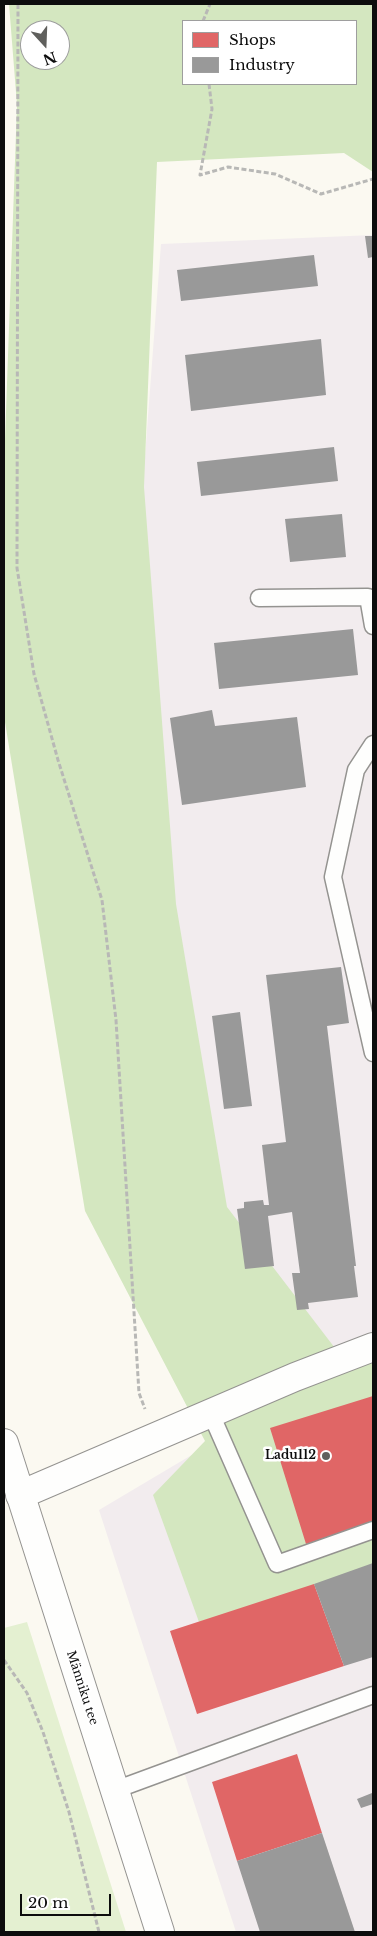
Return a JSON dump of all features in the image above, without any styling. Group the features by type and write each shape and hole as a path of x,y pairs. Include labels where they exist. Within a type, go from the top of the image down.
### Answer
{"street":[{"path":"20,1495 295,1377 373,1347"},
{"name":"Männiku tee","path":"4,1444 160,1932"}],"lane":[{"path":"259,598 368,597 373,626"},
{"path":"373,744 356,770 333,876 373,1053"},
{"path":"210,1414 277,1564 373,1530"},
{"path":"115,1790 373,1695"}],"path":[{"path":"18,4 17,568 34,674 58,760 102,900 116,1020 139,1393 154,1438"},
{"path":"203,20 210,4"},
{"path":"209,85 212,109 200,175 228,168 275,174 320,194 373,179"},
{"path":"4,1660 27,1693 43,1732 69,1812 100,1932"}],"shaded area":[{"path":"373,235 373,1932 236,1932 99,1510 269,1409 123,748 161,244"}],"green space":[{"path":"9,4 373,4 373,172 344,153 157,162 144,487 176,904 227,1207 341,1356 373,1364 373,1572 199,1622 153,1495 205,1441 85,1211 4,716 4,467 17,105"},
{"path":"27,1622 126,1932 4,1932 4,1628"}],"building: Shops":[{"name":"Ladu112","path":"373,1396 373,1523 306,1544 270,1428"},
{"path":"314,1584 344,1666 197,1714 170,1631"},
{"path":"297,1754 322,1833 237,1861 212,1782"}],"building: Industry":[{"path":"365,236 373,236 373,257 368,258"},
{"path":"314,255 318,286 181,301 177,270"},
{"path":"321,339 326,395 191,411 185,355"},
{"path":"334,447 338,481 201,496 197,462"},
{"path":"342,514 346,557 290,562 285,519"},
{"path":"353,629 358,675 219,689 214,643"},
{"path":"212,710 215,726 297,717 306,787 182,805 170,718"},
{"path":"341,967 349,1023 327,1026 356,1266 354,1266 358,1297 308,1303 309,1309 297,1310 292,1273 300,1273 292,1212 268,1216 274,1266 245,1269 237,1209 244,1208 244,1202 263,1200 264,1205 269,1205 262,1145 286,1142 266,975"},
{"path":"240,1012 252,1106 224,1109 212,1016"},
{"path":"373,1563 373,1657 344,1666 314,1584"},
{"path":"372,1793 373,1804 361,1808 357,1799"},
{"path":"322,1833 355,1932 260,1932 237,1861"}],"place":[{"name":"Ladu112","path":"326,1456"}]}
